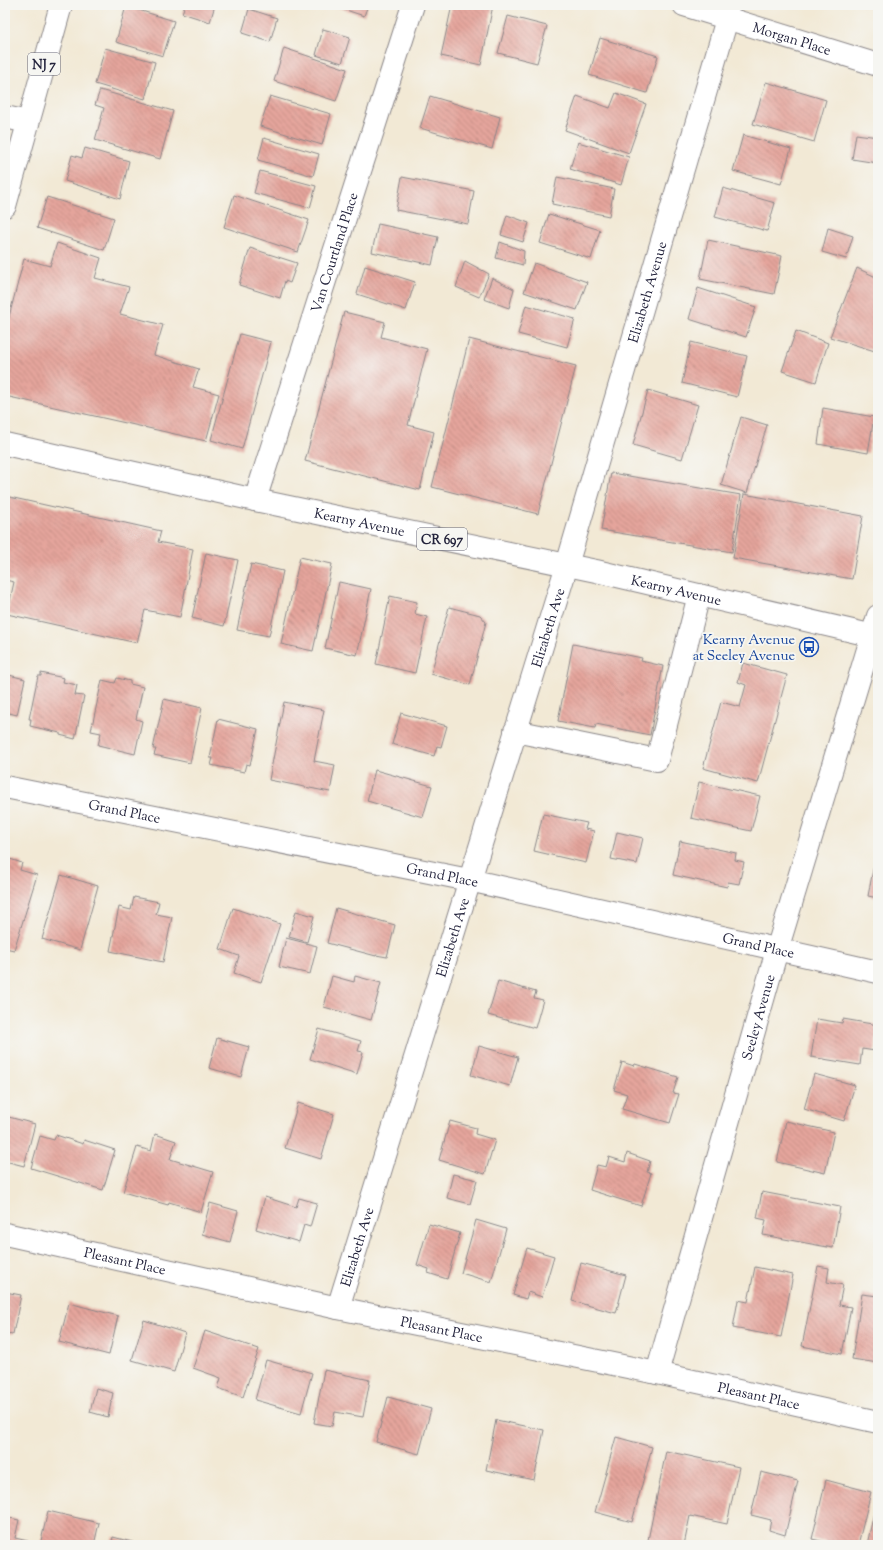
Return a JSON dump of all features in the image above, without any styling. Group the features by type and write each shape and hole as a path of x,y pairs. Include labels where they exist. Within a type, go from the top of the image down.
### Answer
{"street":[{"name":"NJ 7","path":"5,206 61,5"},
{"name":"Van Courtland Place","path":"255,500 412,5"},
{"name":"Morgan Place","path":"684,5 878,65"},
{"name":"Elizabeth Avenue","path":"567,565 727,19"},
{"path":"5,117 28,122"},
{"name":"Kearny Avenue","path":"5,444 255,500 567,565 699,595 876,629"},
{"name":"Elizabeth Ave","path":"338,1308 567,565"},
{"path":"515,731 657,760 699,595"},
{"name":"Seeley Avenue","path":"657,1373 777,950 876,629"},
{"name":"Grand Place","path":"5,787 469,880 878,972"},
{"name":"Pleasant Place","path":"5,1234 338,1308 657,1373 878,1422"}],"building":[{"path":"185,5 215,5 210,22 182,13"},
{"path":"331,5 368,5 364,16"},
{"path":"452,5 493,5 481,65 441,56"},
{"path":"862,5 878,5 878,10"},
{"path":"126,6 174,21 163,56 116,42"},
{"path":"249,9 277,18 270,42 242,33"},
{"path":"508,16 547,26 537,63 498,53"},
{"path":"323,29 350,37 342,63 316,55"},
{"path":"600,38 658,56 647,93 589,75"},
{"path":"105,48 155,62 145,99 95,84"},
{"path":"284,48 347,69 336,101 274,81"},
{"path":"766,82 826,100 814,142 753,124"},
{"path":"100,90 173,111 160,159 95,140 104,108 95,105"},
{"path":"616,93 646,104 629,153 565,130 577,96 610,108"},
{"path":"270,96 331,114 322,145 260,126"},
{"path":"430,96 500,117 492,149 420,128"},
{"path":"856,134 878,137 877,163 852,159"},
{"path":"743,135 791,149 781,184 733,171"},
{"path":"264,138 319,154 313,176 258,160"},
{"path":"578,142 629,157 621,185 570,169"},
{"path":"85,148 129,161 120,199 65,181 72,155 82,158"},
{"path":"260,171 316,186 310,208 254,193"},
{"path":"402,177 474,191 468,224 396,210"},
{"path":"557,177 614,189 609,216 552,204"},
{"path":"723,188 775,203 767,231 715,217"},
{"path":"234,195 309,220 298,252 224,227"},
{"path":"47,197 114,218 104,250 37,228"},
{"path":"549,214 600,230 591,259 540,243"},
{"path":"507,215 529,223 523,242 501,235"},
{"path":"378,224 438,237 432,265 372,252"},
{"path":"828,228 853,236 846,259 822,252"},
{"path":"708,240 782,256 774,294 700,279"},
{"path":"500,242 524,251 523,265 496,258"},
{"path":"57,243 101,258 95,278 129,287 120,314 163,325 154,355 199,369 193,387 219,394 206,441 5,396 5,332 24,259 50,266"},
{"path":"250,248 297,263 290,283 285,281 280,298 239,285"},
{"path":"465,261 489,274 479,297 456,287"},
{"path":"534,263 587,282 577,310 524,292"},
{"path":"365,266 415,282 406,310 357,294"},
{"path":"857,268 878,278 878,352 830,337"},
{"path":"492,278 514,289 509,308 484,299"},
{"path":"698,288 756,307 746,337 689,319"},
{"path":"526,305 575,319 567,347 518,334"},
{"path":"344,312 385,322 381,337 427,349 408,425 434,432 420,490 305,461"},
{"path":"796,331 828,343 816,382 782,371"},
{"path":"240,334 271,342 242,449 211,440"},
{"path":"469,339 576,366 538,514 432,487"},
{"path":"691,342 747,356 737,397 682,383"},
{"path":"648,390 698,405 682,459 633,445"},
{"path":"823,408 874,417 868,453 818,444"},
{"path":"741,417 767,425 747,493 721,485"},
{"path":"611,473 741,495 732,552 601,530"},
{"path":"744,494 863,516 852,579 733,558"},
{"path":"5,496 161,531 158,542 193,549 180,617 145,610 137,643 7,614 14,582 5,580"},
{"path":"206,553 238,560 224,626 192,618"},
{"path":"300,557 332,564 313,651 281,644"},
{"path":"251,564 283,571 269,636 237,630"},
{"path":"339,582 371,589 357,655 325,648"},
{"path":"390,596 417,602 415,614 427,617 415,673 376,664"},
{"path":"449,607 480,615 486,622 470,685 431,674"},
{"path":"573,644 642,658 641,661 663,666 650,735 596,724 595,728 558,721"},
{"path":"743,663 787,675 758,783 703,768 721,702 740,707 746,685 738,682"},
{"path":"41,673 64,678 63,682 77,685 75,695 84,696 75,739 60,735 60,733 30,726 31,719 29,719 38,676 41,676"},
{"path":"5,674 25,679 17,715 5,712"},
{"path":"117,678 130,681 130,684 143,687 136,719 142,721 135,754 98,745 101,733 91,731 102,680 115,683"},
{"path":"164,699 202,708 190,763 154,755 156,749 153,749"},
{"path":"284,702 324,710 314,761 335,765 330,792 269,780"},
{"path":"401,713 447,726 441,747 437,746 434,756 392,744"},
{"path":"218,719 258,729 250,765 246,764 244,772 211,765 213,758 210,758"},
{"path":"375,770 432,786 423,817 367,801"},
{"path":"699,782 760,796 751,831 691,818"},
{"path":"543,814 587,823 585,829 594,831 586,863 534,851"},
{"path":"617,832 643,838 637,864 611,859"},
{"path":"680,841 736,853 735,860 744,862 739,884 728,882 727,887 673,875"},
{"path":"877,849 878,850 878,898 868,896"},
{"path":"10,859 22,863 20,870 37,875 14,950 5,948 5,866 8,867"},
{"path":"61,875 98,886 80,950 42,939"},
{"path":"134,897 159,902 156,914 172,917 163,962 110,951 119,907 131,910"},
{"path":"233,908 280,924 261,982 234,973 239,956 220,949"},
{"path":"336,908 395,925 387,957 376,956 327,943"},
{"path":"296,911 314,916 307,942 289,937"},
{"path":"286,938 317,946 310,974 279,967"},
{"path":"332,976 354,982 355,976 381,983 371,1020 324,1007"},
{"path":"498,981 536,992 534,998 543,1000 535,1028 488,1015"},
{"path":"817,1019 842,1023 843,1019 878,1025 875,1051 862,1049 860,1065 811,1057"},
{"path":"319,1029 361,1041 358,1051 363,1052 357,1074 310,1059"},
{"path":"217,1038 249,1047 241,1077 209,1068"},
{"path":"479,1046 518,1057 510,1086 471,1075"},
{"path":"622,1062 634,1066 635,1064 678,1077 673,1093 679,1094 670,1123 622,1109 627,1094 614,1090"},
{"path":"814,1074 855,1085 844,1121 804,1109"},
{"path":"298,1103 334,1114 321,1159 285,1148"},
{"path":"5,1116 35,1124 24,1166 5,1161"},
{"path":"450,1121 476,1128 475,1134 495,1140 485,1174 439,1160"},
{"path":"786,1121 834,1132 825,1173 777,1162"},
{"path":"155,1134 176,1141 170,1159 213,1172 201,1212 169,1202 168,1205 123,1192 137,1147 151,1151"},
{"path":"56,1135 83,1144 84,1140 115,1150 103,1190 31,1168 40,1136 54,1140"},
{"path":"627,1153 650,1161 647,1172 651,1173 641,1206 590,1190 597,1165 606,1167 609,1157 625,1162"},
{"path":"453,1174 477,1180 470,1204 447,1198"},
{"path":"762,1192 840,1207 833,1248 763,1235 766,1220 757,1218"},
{"path":"265,1197 296,1207 299,1198 317,1203 310,1227 304,1225 299,1242 256,1229"},
{"path":"210,1203 238,1211 230,1242 202,1234"},
{"path":"476,1220 506,1229 491,1282 461,1273"},
{"path":"429,1224 460,1233 447,1279 428,1273 429,1269 417,1265"},
{"path":"527,1248 554,1256 542,1297 528,1292 526,1299 513,1295"},
{"path":"581,1263 626,1275 616,1313 572,1301"},
{"path":"818,1266 829,1268 827,1282 843,1285 839,1305 851,1307 842,1354 802,1346"},
{"path":"755,1267 793,1275 781,1337 733,1328 738,1300 748,1302"},
{"path":"5,1292 21,1295 13,1334 5,1333"},
{"path":"862,1294 878,1296 878,1363 852,1359"},
{"path":"69,1303 118,1316 109,1355 59,1342"},
{"path":"144,1320 185,1333 174,1372 132,1360"},
{"path":"205,1331 259,1349 243,1397 218,1388 221,1378 193,1368"},
{"path":"266,1360 312,1373 301,1413 255,1400"},
{"path":"324,1370 370,1380 363,1417 335,1412 332,1426 314,1423"},
{"path":"96,1388 113,1393 108,1417 90,1412"},
{"path":"388,1397 431,1409 419,1454 376,1442"},
{"path":"496,1420 544,1430 534,1480 486,1470"},
{"path":"616,1437 652,1447 632,1522 595,1512"},
{"path":"666,1451 739,1467 727,1524 690,1516 684,1545 647,1545"},
{"path":"761,1472 798,1481 785,1535 769,1530 771,1520 751,1515"},
{"path":"826,1480 871,1492 858,1545 838,1545 812,1539"},
{"path":"877,1498 878,1545 867,1545"},
{"path":"48,1511 99,1523 94,1545 40,1545"},
{"path":"5,1517 19,1520 15,1538 28,1541 27,1545 5,1545"},
{"path":"113,1537 140,1544 140,1545 111,1545"}],"place":[{"name":"Kearny Avenue at Seeley Avenue","path":"809,647"}]}
